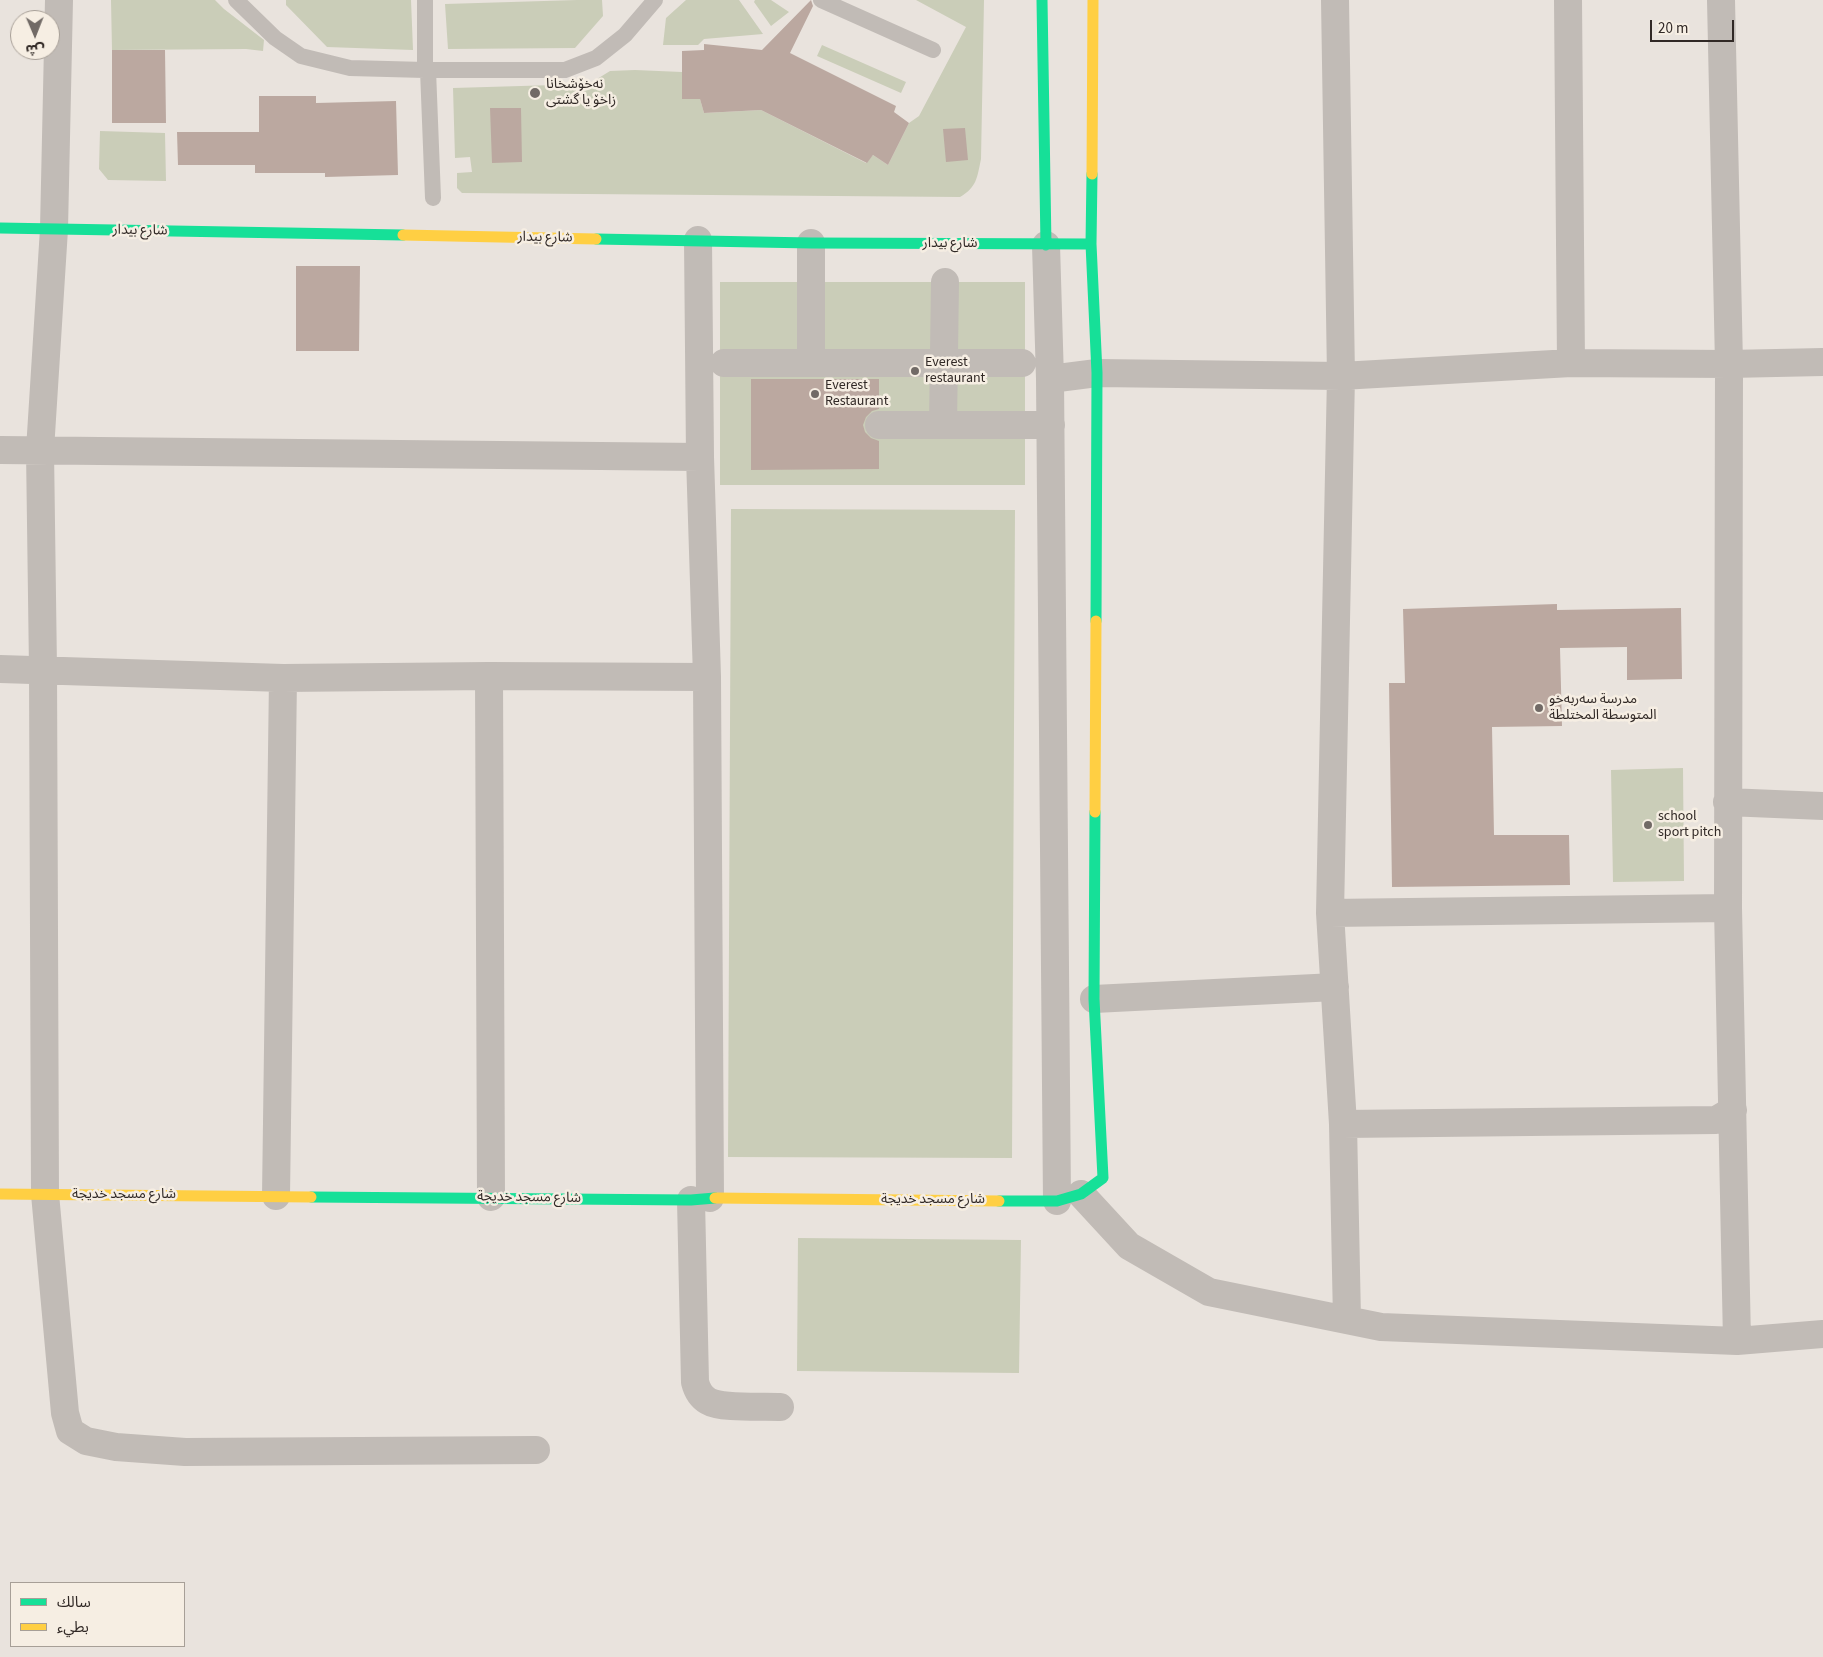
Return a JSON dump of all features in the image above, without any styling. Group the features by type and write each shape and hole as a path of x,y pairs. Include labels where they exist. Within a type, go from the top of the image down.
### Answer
{"street":[{"path":"59,0 54,229 40,450 46,1194 65,1413 70,1431 86,1441 116,1447 185,1452 536,1450"},
{"path":"1042,0 1050,425 1069,1198 1129,1246 1209,1292 1381,1327 1737,1341 1823,1334"},
{"path":"1069,1198 1103,1178 1094,999 1097,373 1091,244 1093,0"},
{"path":"1335,0 1341,376 1330,913 1343,1124 1347,1320"},
{"path":"1568,0 1571,363"},
{"path":"1721,0 1729,364 1728,908 1737,1341"},
{"name":"شارع بيدار","path":"0,228 811,243 1091,244"},
{"path":"698,240 700,457 706,677 700,1199 695,1382 697,1390 702,1397 717,1405 780,1407"},
{"path":"811,243 811,363"},
{"path":"943,425 945,282"},
{"path":"1050,379 1097,373 1341,376 1571,363 1729,364 1823,362"},
{"path":"724,363 1022,363"},
{"path":"879,425 1050,425"},
{"path":"0,450 700,457"},
{"path":"0,669 283,678 489,676 706,677"},
{"path":"489,676 491,1197"},
{"path":"276,1196 283,678"},
{"path":"1727,802 1823,806"},
{"path":"1330,913 1728,908"},
{"path":"1094,999 1335,987"},
{"path":"1343,1124 1716,1120 1733,1110"},
{"name":"شارع مسجد خديجة","path":"0,1194 700,1199 1069,1198"}],"lane":[{"path":"236,0 276,38 301,56 350,68 427,70 565,70 596,58 625,35 655,0"},
{"path":"425,0 433,198"},
{"path":"822,0 933,50"}],"green space":[{"path":"111,0 215,0 264,40 263,51 246,49 112,50"},
{"path":"286,0 411,0 413,50 327,47 286,5"},
{"path":"602,0 603,16 575,48 448,49 445,4"},
{"path":"686,0 739,0 763,34 704,39 698,45 663,45 666,18"},
{"path":"755,0 771,0 789,12 771,26 754,2"},
{"path":"916,0 984,0 981,159 973,186 960,197 462,193 457,188 457,173 472,172 470,157 455,158 453,88 589,84 610,71 682,72 682,98 700,99 704,113 761,110 866,163 873,155 888,165 909,123 919,116 966,27"},
{"path":"822,45 906,82 901,93 817,56"},
{"path":"100,131 165,133 166,181 108,180 99,169"},
{"path":"720,282 1025,282 1025,485 720,485"},
{"path":"731,509 1015,510 1012,1158 728,1157"},
{"name":"school sport pitch","path":"1683,768 1684,881 1613,882 1611,770"},
{"path":"798,1238 1021,1240 1019,1373 797,1371"}],"building":[{"path":"811,0 813,6 790,53 896,106 894,112 909,123 888,165 873,155 867,163 761,110 704,113 700,99 682,99 682,51 704,50 704,44 762,50"},
{"path":"112,50 165,50 166,123 112,123"},
{"path":"259,96 316,96 316,103 396,101 398,175 325,177 325,173 255,173 255,165 178,165 177,132 259,132"},
{"path":"490,108 521,108 522,162 492,163"},
{"path":"965,128 968,160 946,162 943,129"},
{"path":"296,266 360,266 359,351 296,351"},
{"name":"Everest Restaurant","path":"751,379 879,379 879,409 872,411 866,417 863,425 865,432 871,438 879,441 879,469 751,470"},
{"path":"1557,604 1557,610 1681,608 1682,679 1627,680 1627,647 1560,648 1562,726 1492,727 1494,835 1569,835 1570,885 1392,887 1389,683 1405,683 1403,609"}],"traffic: fast":[{"path":"1042,0 1046,245"},
{"path":"1092,174 1091,244 1097,373 1096,621"},
{"path":"0,228 403,235"},
{"path":"596,239 811,243 1091,244"},
{"path":"999,1201 1057,1201 1081,1194 1103,1178 1094,999 1095,812"},
{"path":"311,1197 691,1200 715,1198"}],"traffic: slow":[{"path":"1092,174 1093,0"},
{"path":"403,235 596,239"},
{"path":"1095,812 1096,621"},
{"path":"0,1194 311,1197"},
{"path":"715,1198 999,1201"}],"place":[{"name":"نەخۆشخانا زاخۆ یا گشتی","path":"535,93"},
{"name":"Everest restaurant","path":"915,371"},
{"name":"Everest Restaurant","path":"815,394"},
{"name":"مدرسة سەربەخو المتوسطة المختلطة","path":"1539,708"},
{"name":"school sport pitch","path":"1648,825"}]}
